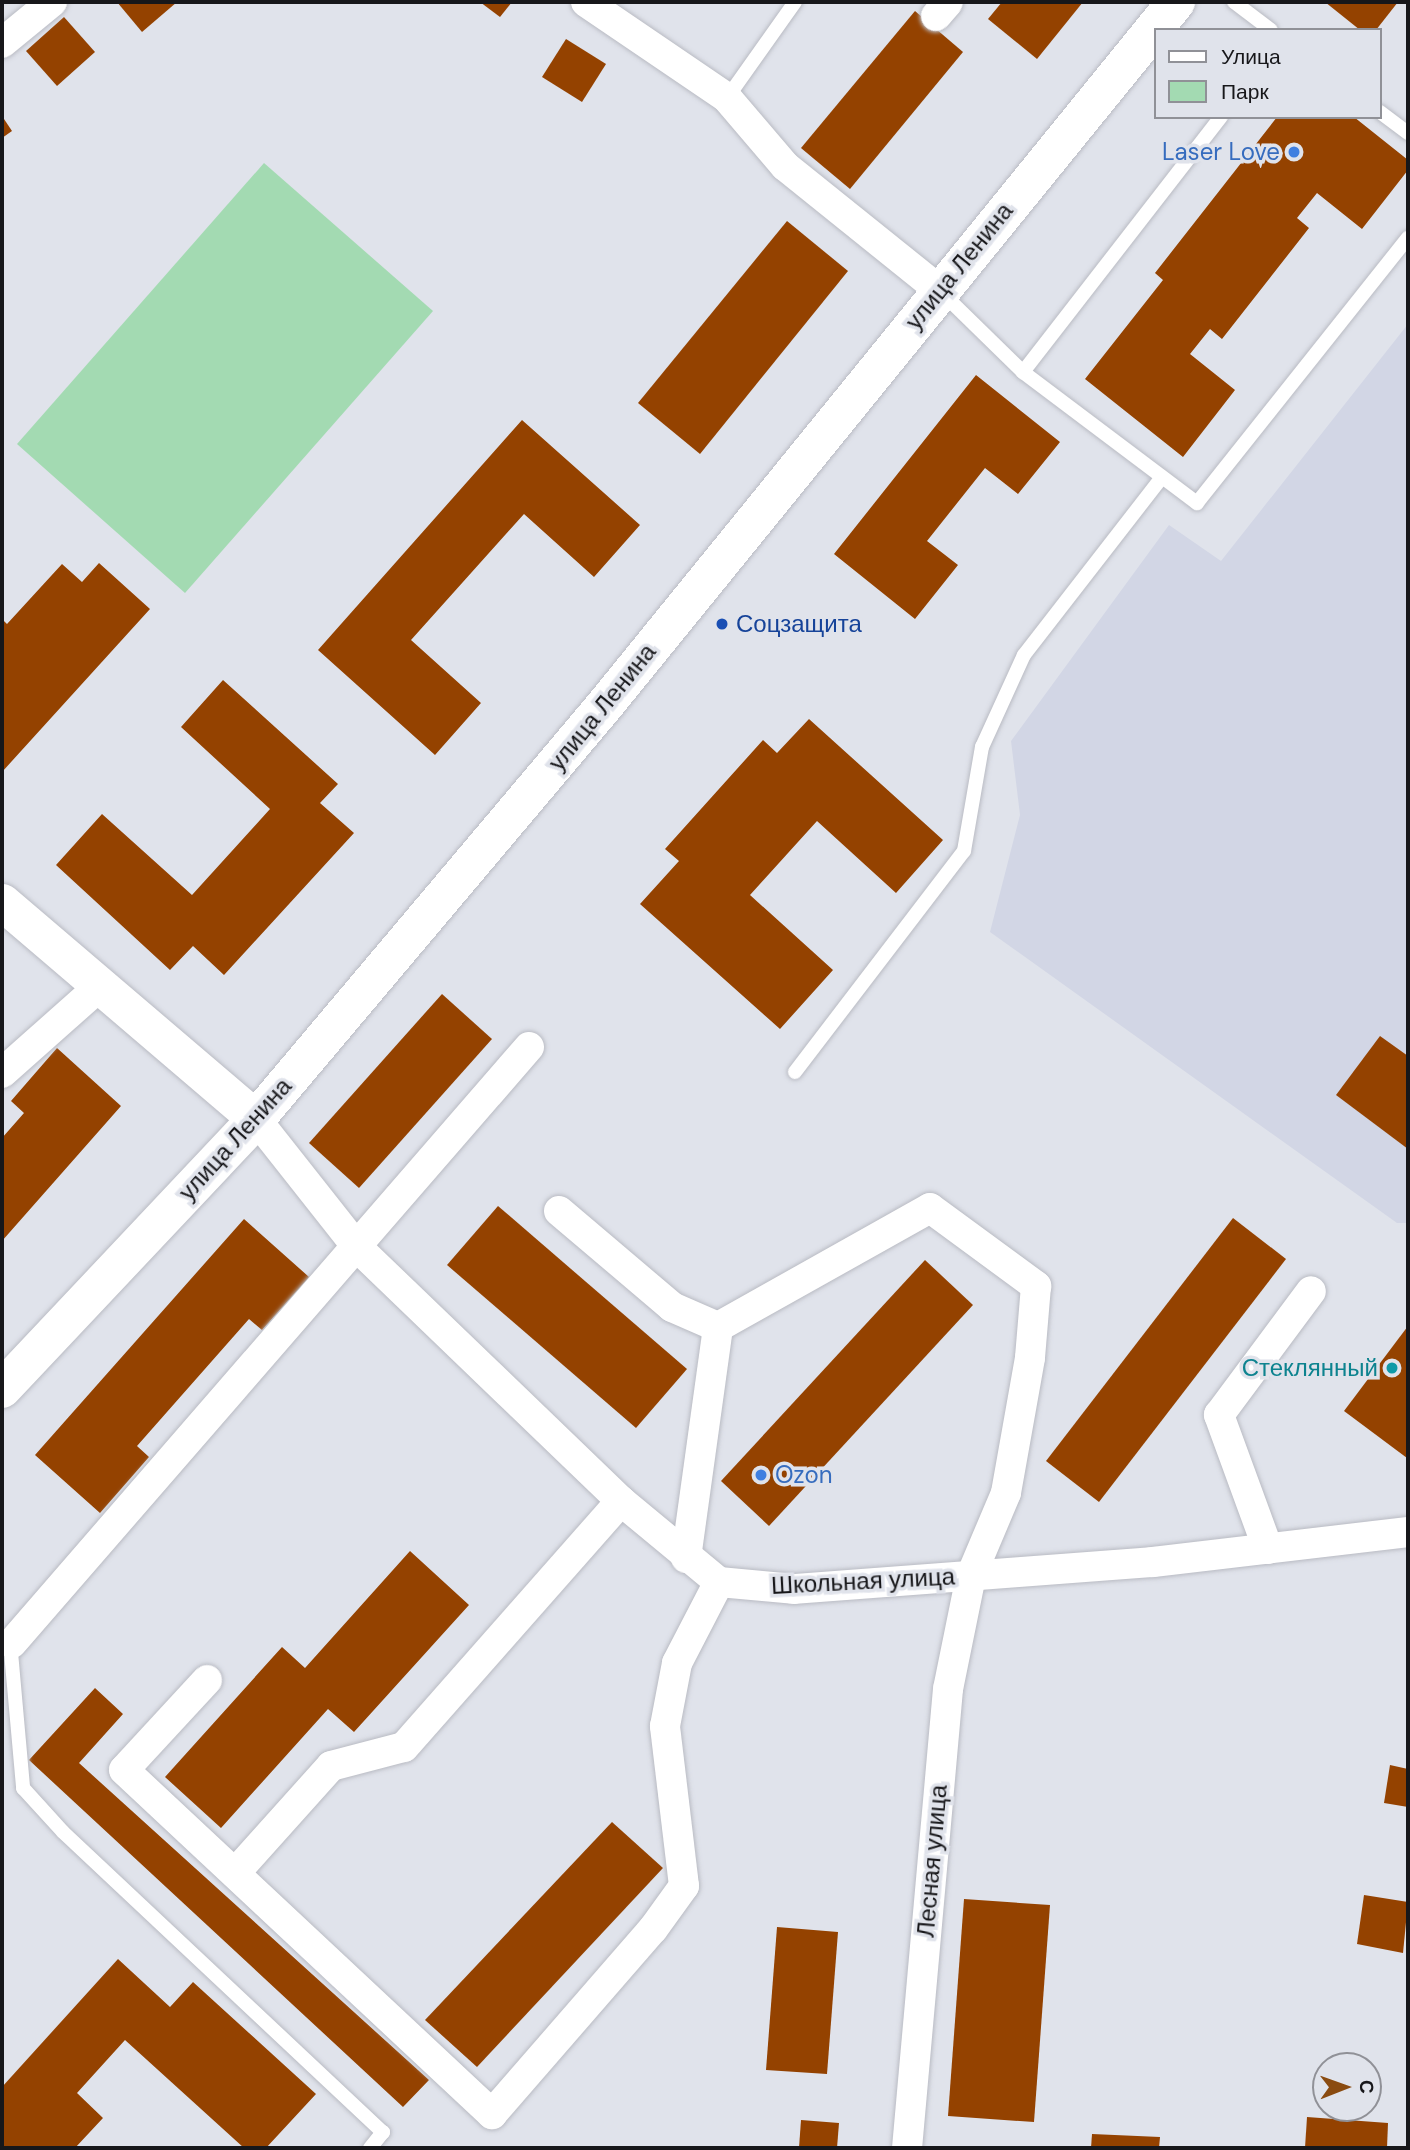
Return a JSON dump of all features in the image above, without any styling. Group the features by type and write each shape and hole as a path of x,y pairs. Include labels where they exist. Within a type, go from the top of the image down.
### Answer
{"main road":[{"name":"улица Ленина","path":"1155,28 1176,2"},
{"name":"улица Ленина","path":"2,1389 256,1119 605,705 939,290 1154,29"}],"street":[{"path":"2,43 52,2"},
{"path":"586,2 727,98 785,166 939,290"},
{"path":"2,902 256,1119"},
{"path":"2,1073 100,986"},
{"path":"7,1638 357,1247 529,1047"},
{"name":"Школьная улица","path":"256,1119 357,1247 621,1501 686,1558 719,1581 794,1589 1268,1549 1408,1532"},
{"name":"Лесная улица","path":"718,1327 930,1208 1036,1286 1030,1358 1006,1493 971,1576 948,1689 907,2148"},
{"path":"559,1211 672,1307 718,1327 686,1558"},
{"path":"1268,1549 1219,1415 1311,1291"},
{"path":"236,1872 331,1766 404,1747 621,1501"},
{"path":"207,1680 124,1770 492,2114 653,1929 684,1886 665,1727 677,1663 719,1581"}],"lane":[{"path":"727,98 795,2"},
{"path":"1234,2 1267,28"},
{"path":"1382,114 1408,133"},
{"path":"1023,372 1219,119"},
{"path":"939,290 1023,372 1196,503 1408,238"},
{"path":"795,1072 964,851 982,747 1024,655 1162,477"},
{"path":"7,1638 23,1788 63,1832 383,2132 370,2148"}],"shaded area":[{"path":"1408,324 1408,1223 1397,1223 990,932 1020,815 1011,741 1169,525 1221,561"}],"green space":[{"path":"264,163 433,311 185,593 17,444"}],"building":[{"path":"117,2 177,2 142,32"},
{"path":"480,2 512,2 500,17"},
{"path":"1002,2 1083,2 1037,59 988,19"},
{"path":"1325,2 1398,2 1378,28 1358,28"},
{"path":"915,11 963,52 850,189 801,148"},
{"path":"64,17 95,52 57,86 26,51"},
{"path":"566,39 606,64 582,102 542,77"},
{"path":"2,116 12,131 2,138"},
{"path":"1275,119 1357,119 1408,160 1408,170 1362,229 1317,193 1297,218 1309,228 1222,339 1210,329 1190,354 1235,390 1183,457 1085,379 1163,280 1155,273"},
{"path":"787,221 848,271 700,454 638,403"},
{"path":"976,375 1060,442 1018,494 985,468 927,541 958,565 915,619 834,554"},
{"path":"522,420 640,525 594,577 524,514 411,640 481,703 435,755 318,650"},
{"path":"99,563 150,609 2,772 2,619 7,624 62,564 82,582"},
{"path":"223,680 338,784 320,803 354,833 224,975 193,946 170,970 56,865 102,814 192,895 270,809 181,727"},
{"path":"809,719 943,840 896,893 817,821 750,895 833,970 780,1029 640,904 679,861 665,849 763,740 777,753"},
{"path":"442,994 492,1039 359,1188 309,1143"},
{"path":"1380,1036 1408,1056 1408,1149 1336,1095"},
{"path":"57,1048 121,1106 2,1241 2,1138 24,1113 11,1101"},
{"path":"498,1206 687,1369 636,1428 447,1265"},
{"path":"1233,1218 1286,1259 1099,1502 1046,1461"},
{"path":"244,1219 309,1277 262,1330 249,1319 137,1446 149,1457 100,1513 35,1455"},
{"path":"925,1260 973,1305 769,1526 721,1481"},
{"name":"Стеклянный","path":"1408,1326 1408,1456 1407,1458 1344,1411"},
{"path":"410,1551 469,1605 354,1732 328,1709 221,1828 165,1777 282,1647 305,1668"},
{"path":"95,1688 123,1714 79,1763 429,2080 403,2107 29,1760"},
{"path":"1390,1765 1408,1769 1408,1807 1384,1803"},
{"path":"612,1822 663,1868 477,2067 425,2020"},
{"path":"1364,1895 1408,1902 1403,1953 1357,1944"},
{"path":"964,1899 1050,1905 1034,2122 948,2116"},
{"path":"777,1927 838,1932 827,2074 766,2070"},
{"path":"118,1959 170,2007 193,1982 316,2094 266,2148 244,2148 125,2040 77,2093 103,2118 75,2148 2,2148 2,2087"},
{"path":"1307,2117 1312,2117 1312,2122 1388,2123 1387,2148 1305,2148"},
{"path":"801,2120 839,2123 837,2148 799,2148"},
{"path":"1092,2134 1160,2137 1159,2148 1091,2148"}],"place":[{"name":"Laser Love","path":"1294,152"},
{"name":"Соцзащита","path":"722,624"},
{"name":"Стеклянный","path":"1392,1368"},
{"name":"Ozon","path":"761,1475"}]}
